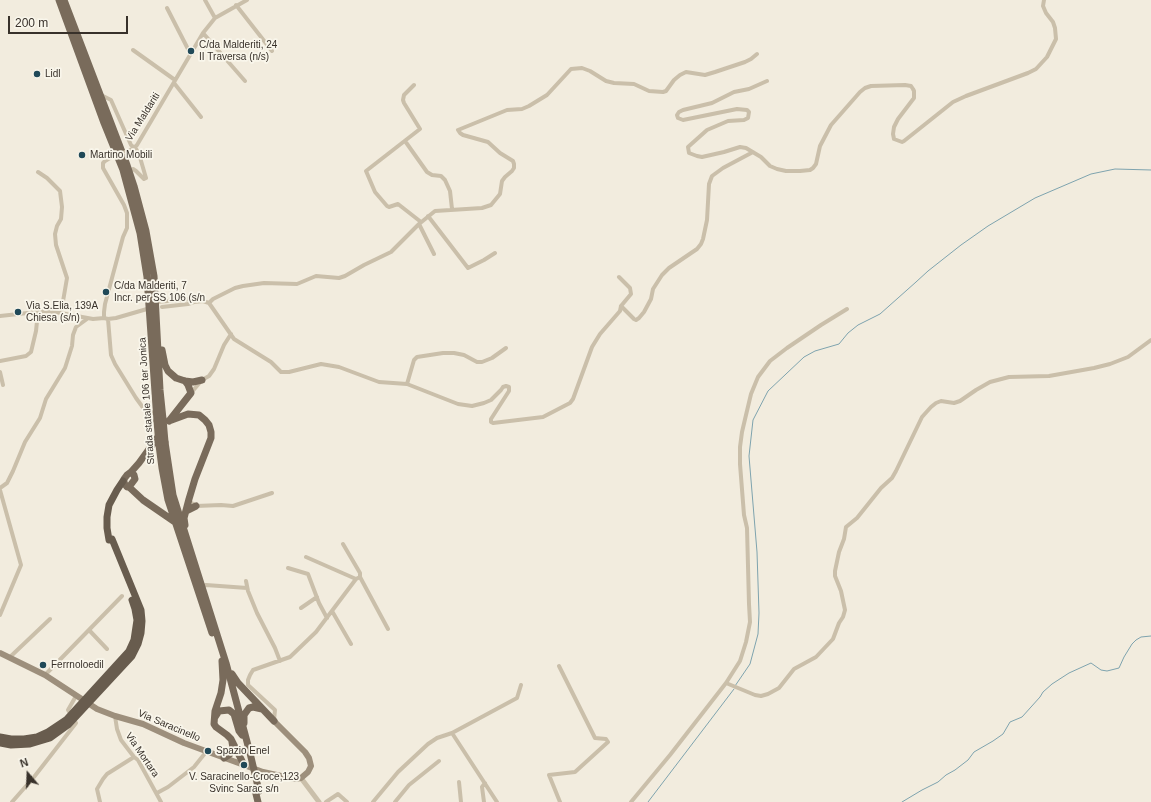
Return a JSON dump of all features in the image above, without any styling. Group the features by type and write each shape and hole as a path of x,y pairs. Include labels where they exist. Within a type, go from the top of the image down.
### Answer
{"highway":[{"path":"0,737 24,739 36,737 48,732 66,720 129,651 134,640 137,620 135,609 110,539 109,523 113,504 126,485"},
{"path":"0,743 11,745 30,744 50,738 68,725 132,656 138,644 141,633 142,621 140,610 110,539"}],"main road":[{"name":"Strada statale 106 ter Jonica","path":"59,0 104,123 123,170 140,233 147,277 162,419"},
{"name":"Strada statale 106 ter Jonica","path":"64,0 129,171 146,231 159,304 156,321 162,419 162,468 168,500 175,522 224,662"},
{"path":"156,321 160,325 165,365 168,371 176,378 185,381 194,382 202,380"},
{"path":"175,522 143,500 126,485 127,475 133,474 162,419 191,393 185,381"},
{"path":"162,419 188,414 199,415 209,425 211,432 211,438 195,479 184,518 185,535"},
{"name":"Strada statale 106 ter Jonica","path":"162,444 173,495 202,586 243,732 257,791 258,802"},
{"path":"186,511 196,506"},
{"name":"Via Saracinello","path":"0,652 45,675 97,709 143,724 206,752 269,774 295,779 301,778"},
{"path":"224,662 238,683 305,752 309,758 310,766 308,772 301,778"},
{"path":"224,662 221,693 215,711 214,724 227,735 244,765"},
{"path":"243,732 243,719 246,710 253,707 262,708"},
{"path":"214,721 216,714 219,711 229,710 234,714 239,731 243,732"},
{"path":"224,758 230,754 234,747"},
{"path":"232,761 234,747"},
{"name":"Strada statale 106 ter Jonica","path":"257,791 262,802"}],"street":[{"path":"205,0 215,18"},
{"name":"Via Maldariti","path":"106,319 104,312 105,304 123,237 127,228 127,213 103,168 103,163 105,160 132,149 203,33 215,18 247,0"},
{"path":"767,81 749,89 734,92 712,103 679,112 677,115 682,120 737,109 747,110 749,112 748,118 744,120 728,121 712,127 703,133 688,147 689,153 702,157 740,148 746,148 761,157 770,166 777,169 786,171 810,170 816,164 820,146 831,125 860,92 871,86 905,85 911,86 913,89 914,98 898,119 892,134 894,139 902,142 953,102 1036,69 1047,57 1056,39 1053,22 1043,6 1044,0"},
{"path":"236,5 272,51"},
{"path":"167,8 190,53"},
{"path":"203,33 246,81"},
{"path":"133,50 174,82 201,117"},
{"path":"209,303 218,296 243,286 264,283 297,284 316,276 339,278 345,276 391,252 420,223 438,210 482,208 491,205 500,194 502,181 514,168 514,164 488,142 463,135 458,130 507,110 522,109 529,106 548,95 571,69 582,68 614,84 634,84 649,91 663,92 666,91 674,80 686,72 705,74 714,72 745,62 758,54"},
{"path":"414,84 404,95 403,100 420,130 366,171 375,192 387,206 389,207 398,204 420,223 434,254"},
{"path":"101,95 111,100 132,149 136,150 139,154 146,178 144,179 136,171 129,171"},
{"path":"404,141 427,172 432,175 441,176 445,180 450,192 452,209"},
{"path":"621,306 634,319 636,320 639,318 651,299 653,289 662,275 669,268 697,249 701,244 707,220 709,184 712,176 723,168 753,152"},
{"path":"38,172 47,178 60,191 62,207 61,219 55,234 56,245 68,278 61,313"},
{"path":"428,216 468,268 494,253"},
{"path":"159,304 188,304 203,301 209,303 234,339 271,362 282,372 289,372 320,364 339,367 378,382 407,384 458,404 472,406 484,404 491,400 503,387 509,387 509,391 491,419 491,422 493,423 543,417 570,403 574,399 592,347 600,334 620,311 621,306 631,294 632,291 630,288 619,277"},
{"path":"159,304 191,299 194,302"},
{"path":"0,316 46,312 61,313 87,319 106,319 116,318 147,309"},
{"path":"631,802 726,683 740,661 746,642 750,622 747,528 744,515 740,447 743,426 751,394 758,377 770,361 787,348 820,325 847,310"},
{"path":"0,361 26,356 32,352 38,312"},
{"path":"0,615 21,565 0,489 7,483 25,442 40,418 46,399 65,368 76,327 87,319"},
{"path":"106,319 115,364 144,409 162,419"},
{"path":"191,393 202,380 209,376 214,369 230,334"},
{"path":"726,683 754,695 761,696 768,694 779,688 794,669 816,656 832,639 845,610 842,590 835,576 835,571 846,527 857,518 881,488 892,478 922,417 931,407 941,401 954,403 990,382 1009,376 1049,376 1110,364 1128,357 1151,340"},
{"path":"407,384 414,360 417,357 454,353 464,355 477,362 482,362 492,358 506,348"},
{"path":"0,372 3,385"},
{"path":"189,499 190,502 196,506 233,506 272,493"},
{"path":"274,720 275,710 248,685 248,680 253,670 290,657 316,632 358,578 360,573 343,544"},
{"path":"306,557 358,578 388,629"},
{"path":"288,568 308,574 327,618"},
{"path":"246,581 257,613 280,661"},
{"path":"202,586 248,588"},
{"path":"45,675 122,596"},
{"path":"301,608 317,597"},
{"path":"332,611 351,644"},
{"path":"10,656 50,619"},
{"path":"89,630 107,649"},
{"path":"559,666 595,738 606,739 608,742 575,772 549,775 560,802"},
{"path":"373,802 398,772 428,744 437,738 452,733 517,698 521,685"},
{"path":"12,802 34,777 76,723 68,710 76,696"},
{"name":"Via Mortara","path":"115,716 117,729 121,740 138,760 161,802"},
{"path":"452,733 497,802"},
{"path":"157,793 194,767 206,752"},
{"path":"100,802 97,789 103,779 107,774 134,757"},
{"path":"395,802 409,785 439,760"},
{"path":"301,778 318,802"},
{"path":"459,782 461,802"},
{"path":"484,802 482,786 485,783"},
{"path":"326,802 338,794 347,802"}],"waterway":[{"path":"735,686 750,664 758,634 759,613 757,552 749,456 753,420 768,391 804,357 815,351 839,344 848,333 858,325 880,314 928,271 961,245 988,226 1035,198 1091,174 1115,169 1151,170"},
{"path":"902,802 938,782 968,760 974,752 1003,734 1010,722 1022,717 1043,692 1052,684 1069,673 1091,663 1101,670 1107,671 1119,668 1132,644 1141,637 1151,636"},
{"path":"648,802 734,689"}],"place":[{"name":"C/da Malderiti, 24 II Traversa (n/s)","path":"191,51"},
{"name":"Lidl","path":"37,74"},
{"name":"Martino Mobili","path":"82,155"},
{"name":"C/da Malderiti, 7 Incr. per SS 106 (s/n","path":"106,292"},
{"name":"Via S.Elia, 139A Chiesa (s/n)","path":"18,312"},
{"name":"Ferrnoloedil","path":"43,665"},
{"name":"Spazio Enel","path":"208,751"},
{"name":"V. Saracinello-Croce,123 Svinc Sarac s/n","path":"244,765"}]}
